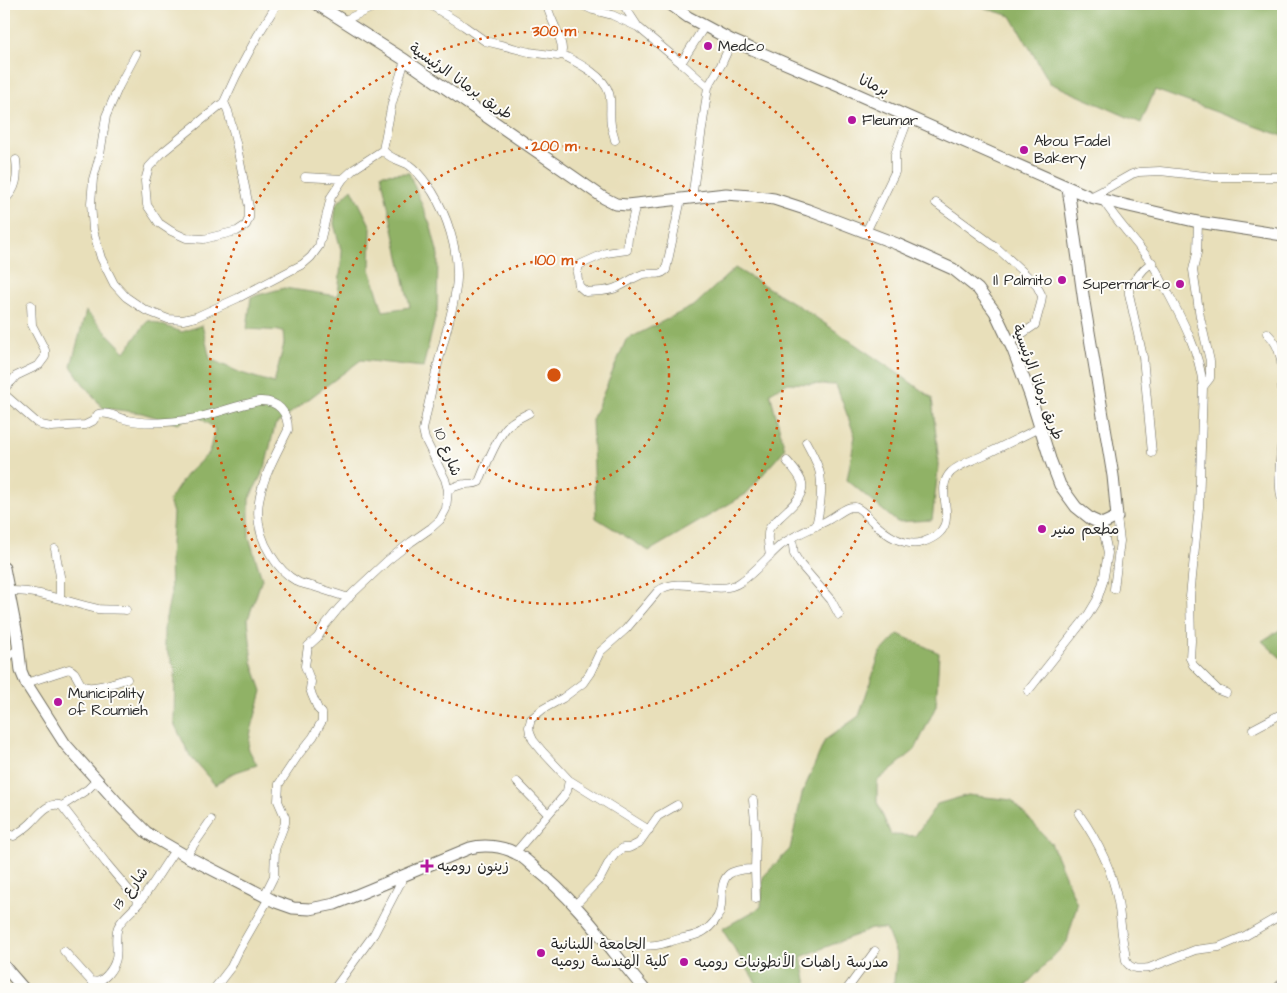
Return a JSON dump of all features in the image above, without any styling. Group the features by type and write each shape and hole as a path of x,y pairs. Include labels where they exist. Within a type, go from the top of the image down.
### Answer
{"street":[{"path":"224,102 237,147 249,208 249,218 246,225 237,231 204,240 186,238 159,223 147,206 145,181 150,166 163,152 224,102 258,35 277,4"},
{"name":"طريق برمانا الرئيسية","path":"317,4 405,60 604,198 616,204 636,204 726,194 774,199 897,244 953,269 978,290 996,312 1010,342 1030,395 1039,428 1060,485 1076,507 1090,519 1102,524"},
{"path":"343,21 380,4"},
{"path":"429,4 485,41 554,57 561,54"},
{"path":"546,4 562,45 561,54"},
{"path":"580,4 612,15 638,27 708,87"},
{"path":"623,4 638,27"},
{"name":"برمانا","path":"670,4 688,17 731,40 1068,188"},
{"path":"681,63 704,26"},
{"path":"636,204 627,250 606,253 579,265 576,273 579,286 586,292 608,291 637,276 660,274 666,270 686,198 708,87 724,58 731,40"},
{"path":"136,54 106,116 100,155 93,179 91,203 93,230 101,258 114,284 126,297 145,310 168,319 183,320 196,317 238,298 303,264 311,257 319,246 331,197 343,179 354,169 383,150 392,103 405,60"},
{"path":"561,54 602,80 606,86 610,94 611,124 615,140"},
{"path":"866,232 895,172 895,154 909,117"},
{"name":"شارع 10","path":"266,897 274,876 275,849 285,823 285,817 278,801 279,784 313,737 322,721 322,713 310,689 311,682 306,666 308,646 318,637 349,598 387,560 431,528 440,520 446,509 448,490 445,479 425,439 423,430 455,295 457,277 454,243 441,208 425,181 409,165 390,157 383,150"},
{"path":"4,200 11,194 16,181 18,173 16,160"},
{"path":"1090,197 1139,172 1160,171 1208,176 1283,178"},
{"path":"306,177 343,179"},
{"path":"1068,188 1090,197 1198,222 1283,235"},
{"path":"1068,188 1084,302 1113,476 1120,542 1114,589"},
{"path":"1103,200 1119,223 1152,262 1192,343 1202,375 1199,507 1190,597 1190,658 1193,665 1218,690 1226,693"},
{"path":"936,203 996,247 1036,284 1042,296 1035,325 1010,342"},
{"path":"1198,222 1197,253 1193,270 1198,310 1210,361 1210,378 1203,387"},
{"path":"1152,262 1129,287 1143,358 1152,453"},
{"path":"4,388 16,376 39,365 45,357 45,350 32,325 31,305"},
{"path":"1267,333 1273,339 1280,352 1282,364 1283,426 1279,477 1280,495 1283,505"},
{"path":"4,394 36,422 51,428 88,424 98,414 104,413 127,420 168,422 200,417 259,400 276,404 285,414 288,430 264,478 261,488 258,510 260,531 274,560 298,582 349,598"},
{"path":"448,490 458,485 479,482 506,427 529,413"},
{"path":"648,830 569,780 533,740 529,727 531,719 543,709 563,698 582,682 590,673 600,652 626,629 663,587 680,585 730,588 749,576 781,545 848,508 856,508 896,538 910,544 922,543 937,536 944,526 947,516 944,491 945,481 950,473 963,464 1039,428"},
{"path":"806,442 820,475 821,504 816,526"},
{"path":"770,556 769,529 796,501 801,493 802,484 798,475 787,461"},
{"path":"1028,691 1088,615 1097,600 1103,582 1108,553 1102,524 1117,517"},
{"path":"792,538 794,554 800,564 831,600 839,616"},
{"path":"56,549 60,576 60,599"},
{"path":"4,568 21,671 26,684 65,744 146,832 186,856 276,902 301,909 319,908 335,904 445,858 479,846 495,847 515,853 543,875 575,905 644,989"},
{"path":"9,591 60,599 100,609 126,610"},
{"path":"4,664 8,656 19,650"},
{"path":"26,684 69,669 77,674 81,684 85,687 92,688 127,679"},
{"path":"1253,729 1283,713"},
{"path":"62,806 98,780"},
{"path":"515,853 567,791 569,780"},
{"path":"517,782 548,814"},
{"path":"754,800 756,899"},
{"path":"4,831 14,836 45,809 54,804 62,806 93,848 139,903"},
{"path":"575,905 600,879 615,854 623,848 629,848 639,843 658,816 677,805"},
{"path":"1079,814 1094,836 1112,879 1118,902 1122,941 1127,963 1133,968 1149,968 1195,950 1219,947 1246,936 1283,914"},
{"path":"186,856 211,820"},
{"name":"شارع 13","path":"64,951 91,981 103,980 111,971 116,959 118,928 120,924 139,903 175,850"},
{"path":"607,944 643,946 658,944 694,936 704,931 717,918 725,880 728,876 736,871 755,869"},
{"path":"334,989 374,934 404,876"},
{"path":"214,989 231,967 266,897"},
{"path":"847,989 875,951"},
{"path":"4,966 24,989"},
{"path":"1279,989 1283,984"}],"green space":[{"path":"971,4 1283,4 1283,136 1155,90 1141,123 1050,83 1011,16"},
{"path":"409,173 431,227 438,255 437,311 423,367 361,360 275,425 265,468 249,499 249,537 262,579 248,619 252,662 262,691 248,748 257,765 233,773 215,785 190,756 174,723 175,669 164,644 164,627 171,593 170,559 173,513 169,501 186,475 209,453 215,429 194,413 178,424 142,413 103,408 71,366 86,311 125,352 148,320 182,332 202,325 210,359 241,373 274,383 284,344 283,331 247,329 251,297 284,288 338,296 342,253 334,224 336,204 352,189 371,227 370,269 383,311 410,307 381,174"},
{"path":"735,268 805,310 932,398 938,470 932,520 897,522 847,480 855,436 836,385 788,383 770,393 785,449 746,494 649,551 596,518 592,420 626,340 695,305"},
{"path":"1283,628 1283,660 1262,641"},
{"path":"898,634 939,653 936,706 915,750 877,781 877,802 891,835 915,836 937,804 968,795 1012,800 1051,843 1077,904 1067,942 1022,989 893,989 897,956 886,929 871,929 801,957 808,989 760,989 722,929 761,907 763,877 790,849 802,794 825,740 859,716 880,653"}],"place":[{"name":"Medco","path":"708,46"},
{"name":"Fleumar","path":"852,120"},
{"name":"Abou Fadel Bakery","path":"1024,150"},
{"name":"Il Palmito","path":"1062,280"},
{"name":"Supermarko","path":"1180,284"},
{"name":"مطعم منير","path":"1042,529"},
{"name":"Municipality of Roumieh","path":"58,702"},
{"name":"زينون روميه","path":"427,866"},
{"name":"الجامعة اللبنانية كلية الهندسة روميه","path":"541,953"},
{"name":"مدرسة راهبات الأنطونيات روميه","path":"684,962"}]}
